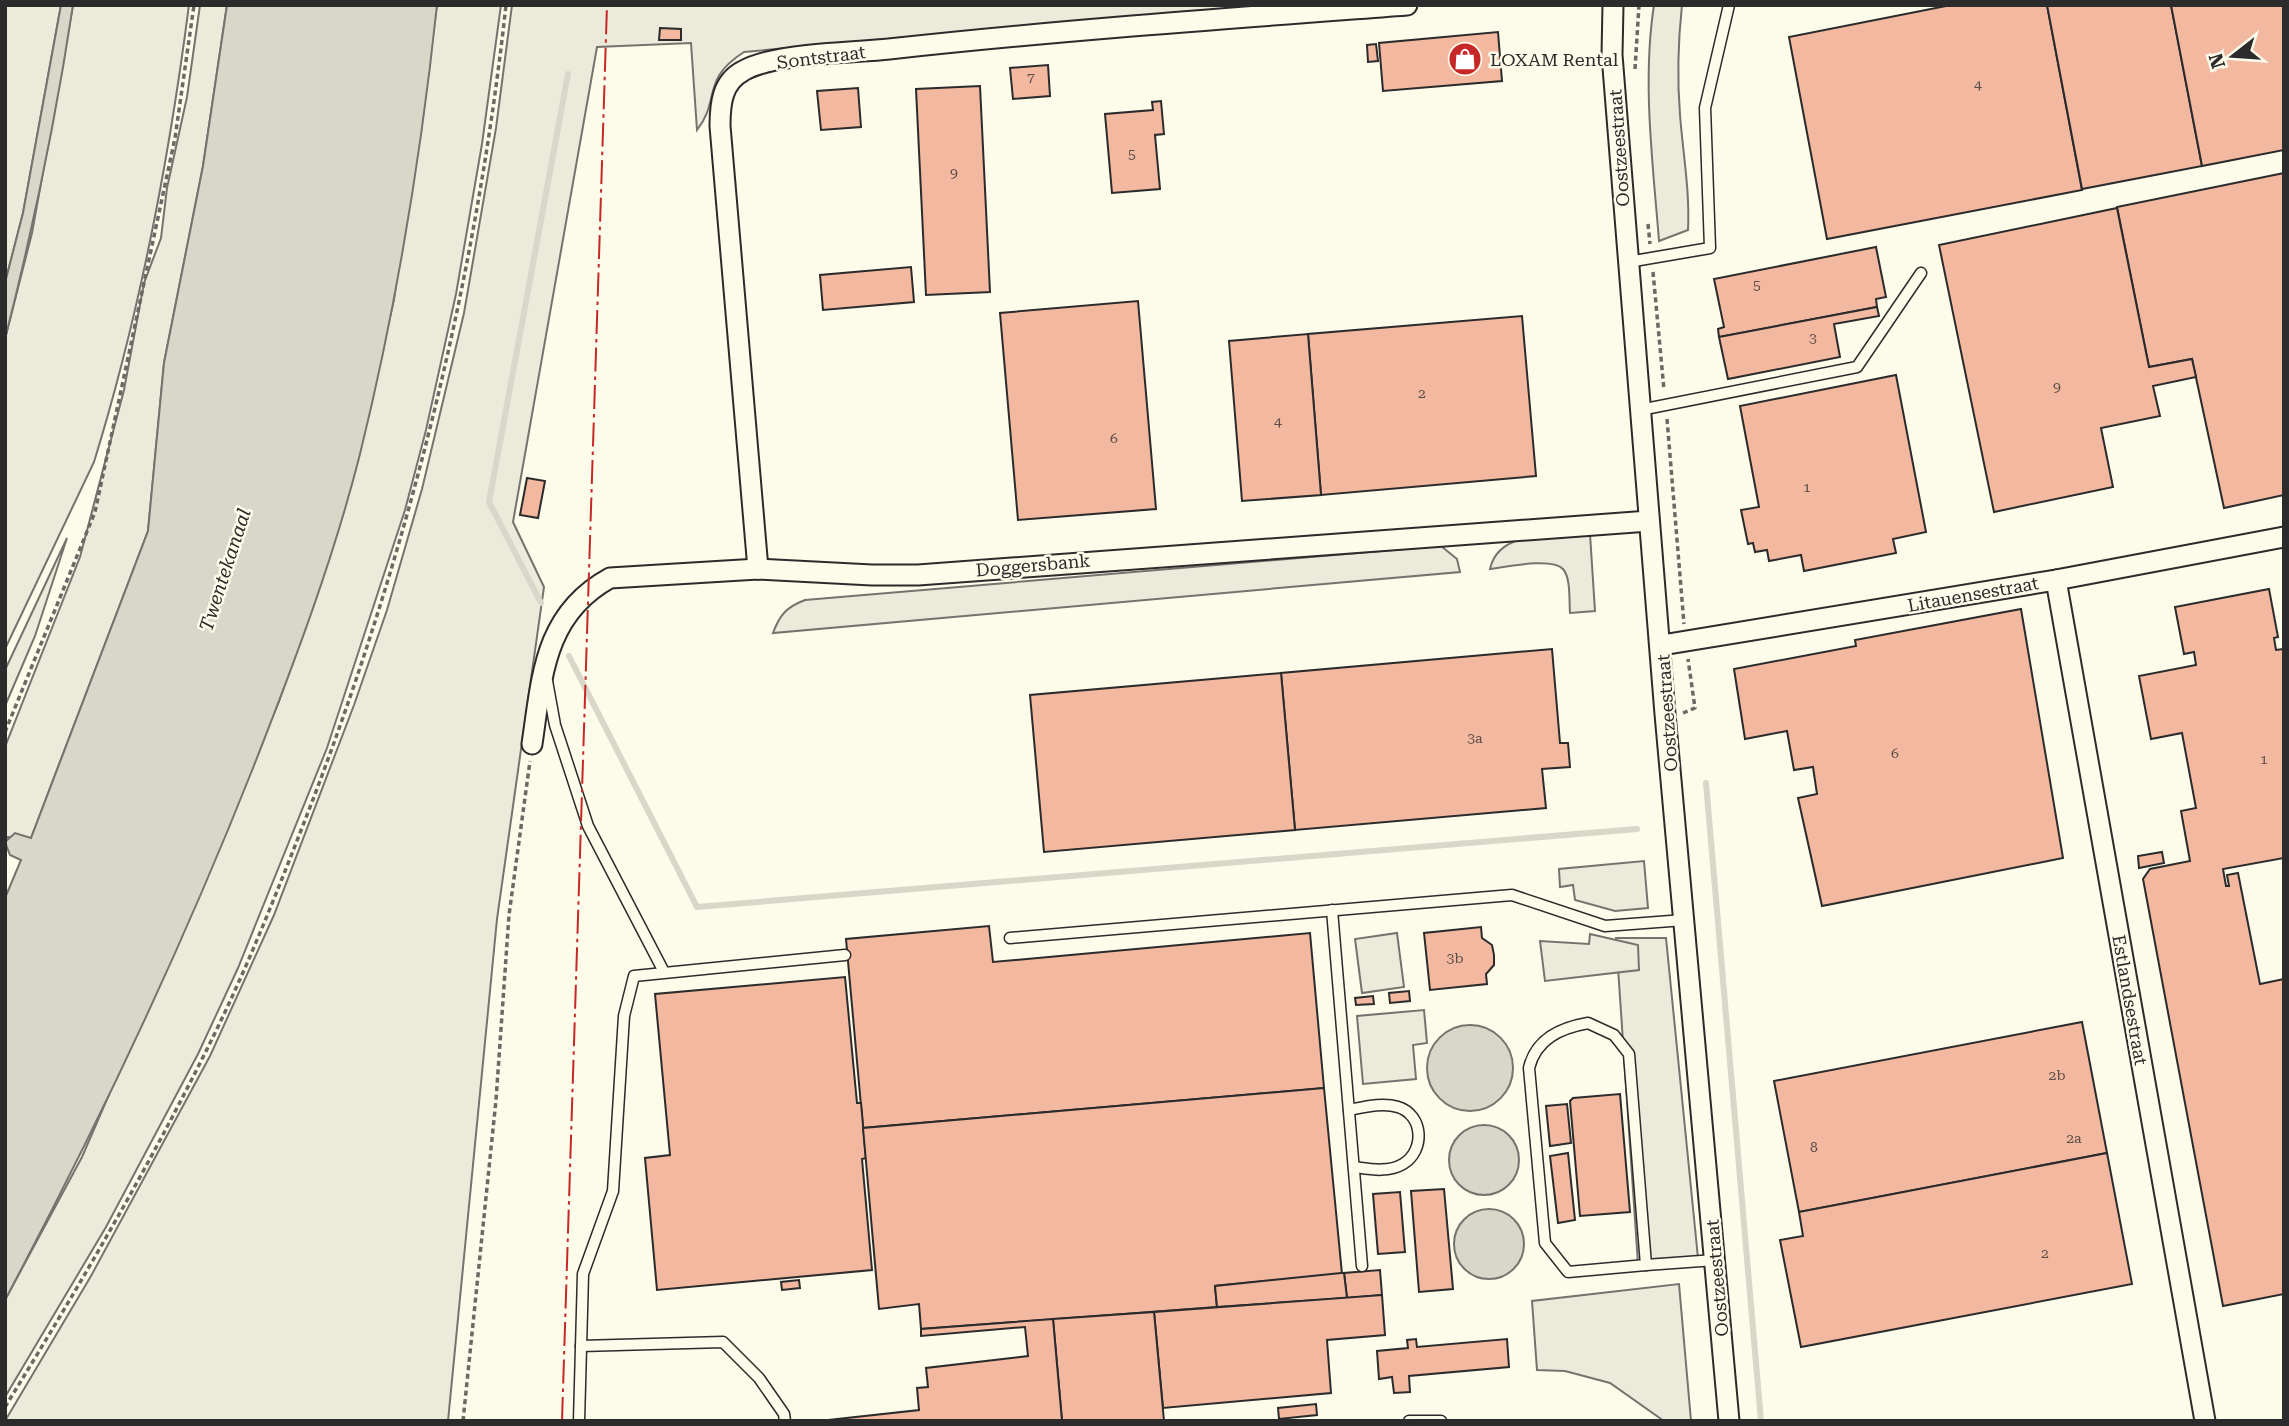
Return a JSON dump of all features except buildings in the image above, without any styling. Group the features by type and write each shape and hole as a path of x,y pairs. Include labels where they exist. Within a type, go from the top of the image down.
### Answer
{"street":[{"name":"Sontstraat","path":"758,569 720,126 723,95 728,84 741,71 786,60 995,37 1407,5"},
{"name":"Oostzeestraat","path":"1614,5 1612,55 1649,521 1729,1421"},
{"name":"Doggersbank","path":"532,744 544,663 560,622 592,588 610,578 758,569 872,576 918,575 1649,521"},
{"name":"Litauensestraat","path":"1662,645 2056,580 2284,537"},
{"name":"Estlandsestraat","path":"2056,580 2205,1421"}],"lane":[{"path":"1628,262 1710,248 1704,108 1729,5"},
{"path":"1640,410 1857,367 1921,273"},
{"path":"544,663 555,725 588,826 664,972"},
{"path":"1010,938 1512,895 1605,926 1684,920"},
{"path":"1332,910 1362,1266"},
{"path":"579,1421 583,1274 613,1191 624,1016 634,976 845,955"},
{"path":"1646,1265 1629,1054 1622,1043 1606,1030 1588,1023 1576,1026 1545,1040 1534,1052 1529,1068 1545,1243 1568,1272 1715,1260"},
{"path":"1349,1110 1378,1105 1399,1107 1415,1119 1419,1129 1416,1149 1403,1164 1381,1170 1354,1167"},
{"path":"581,1346 723,1342 759,1378 784,1414 785,1421"},
{"path":"1409,1421 1441,1421"}],"path":[{"path":"5,732 95,512 175,138 194,5"},
{"path":"5,1407 135,1186 211,1041 290,858 340,729 387,586 436,410 466,271 491,129 506,5"},
{"path":"463,1421 496,1100 509,915 532,744"}],"shaded area":[{"path":"5,5 61,5 23,213 5,283"},
{"path":"73,5 189,5 151,236 125,350 94,462 5,649 5,339 32,233"},
{"path":"200,5 227,5 203,166 164,363 148,531 31,838 7,837 5,842 5,747 80,557 124,390 144,283 161,238 167,188 187,97"},
{"path":"437,5 501,5 482,144 456,294 405,510 327,748 238,968 198,1054 106,1227 5,1397 5,1300 82,1157 278,704 318,591 359,456 394,299"},
{"path":"512,5 1265,5 744,52 721,72 704,119 697,130 691,43 597,47 513,522 544,587 497,919 448,1421 5,1421 91,1276 210,1056 274,915 354,705 387,610 422,489 464,313 496,128"},
{"path":"1654,5 1682,5 1678,87 1688,215 1688,230 1659,241 1649,93"},
{"path":"1590,534 1595,611 1570,613 1566,573 1557,565 1528,564 1490,569 1496,556 1517,540 1547,535"},
{"path":"67,538 35,636 5,706 5,670"},
{"path":"1441,546 1457,559 1460,572 773,633 785,612 805,600"},
{"path":"1644,861 1648,908 1615,911 1575,900 1573,885 1560,887 1559,869"},
{"path":"1397,933 1404,987 1362,993 1355,939"},
{"path":"1590,934 1638,945 1639,970 1545,981 1540,941 1589,944"},
{"path":"1616,938 1666,938 1698,1258 1638,1264"},
{"path":"1424,1010 1427,1043 1413,1045 1416,1079 1363,1084 1357,1016"},
{"path":"1679,1284 1691,1421 1664,1421 1610,1383 1565,1371 1537,1370 1532,1301"}],"water":[{"path":"61,5 73,5 43,173 5,339 5,283 23,213"},
{"name":"Twentekanaal","path":"227,5 437,5 406,231 360,454 325,573 283,691 167,971 105,1104 5,1300 5,898 21,860 10,855 5,842 15,833 31,838 148,531 164,363 203,166"},
{"path":"1470,1025 1494,1032 1506,1044 1513,1068 1506,1092 1494,1104 1470,1111 1446,1104 1434,1092 1427,1068 1434,1044 1446,1032"},
{"path":"1484,1125 1509,1135 1519,1160 1509,1185 1484,1195 1459,1185 1449,1160 1459,1135"},
{"path":"1489,1209 1514,1219 1524,1244 1514,1269 1489,1279 1464,1269 1454,1244 1464,1219"}],"waterway":[{"path":"541,603 489,502 568,74"},
{"path":"569,656 697,907 1637,829"},
{"path":"1706,783 1761,1421"}],"power":[{"path":"562,1421 607,5"}],"place":[{"name":"LOXAM Rental","path":"1465,59"}]}
